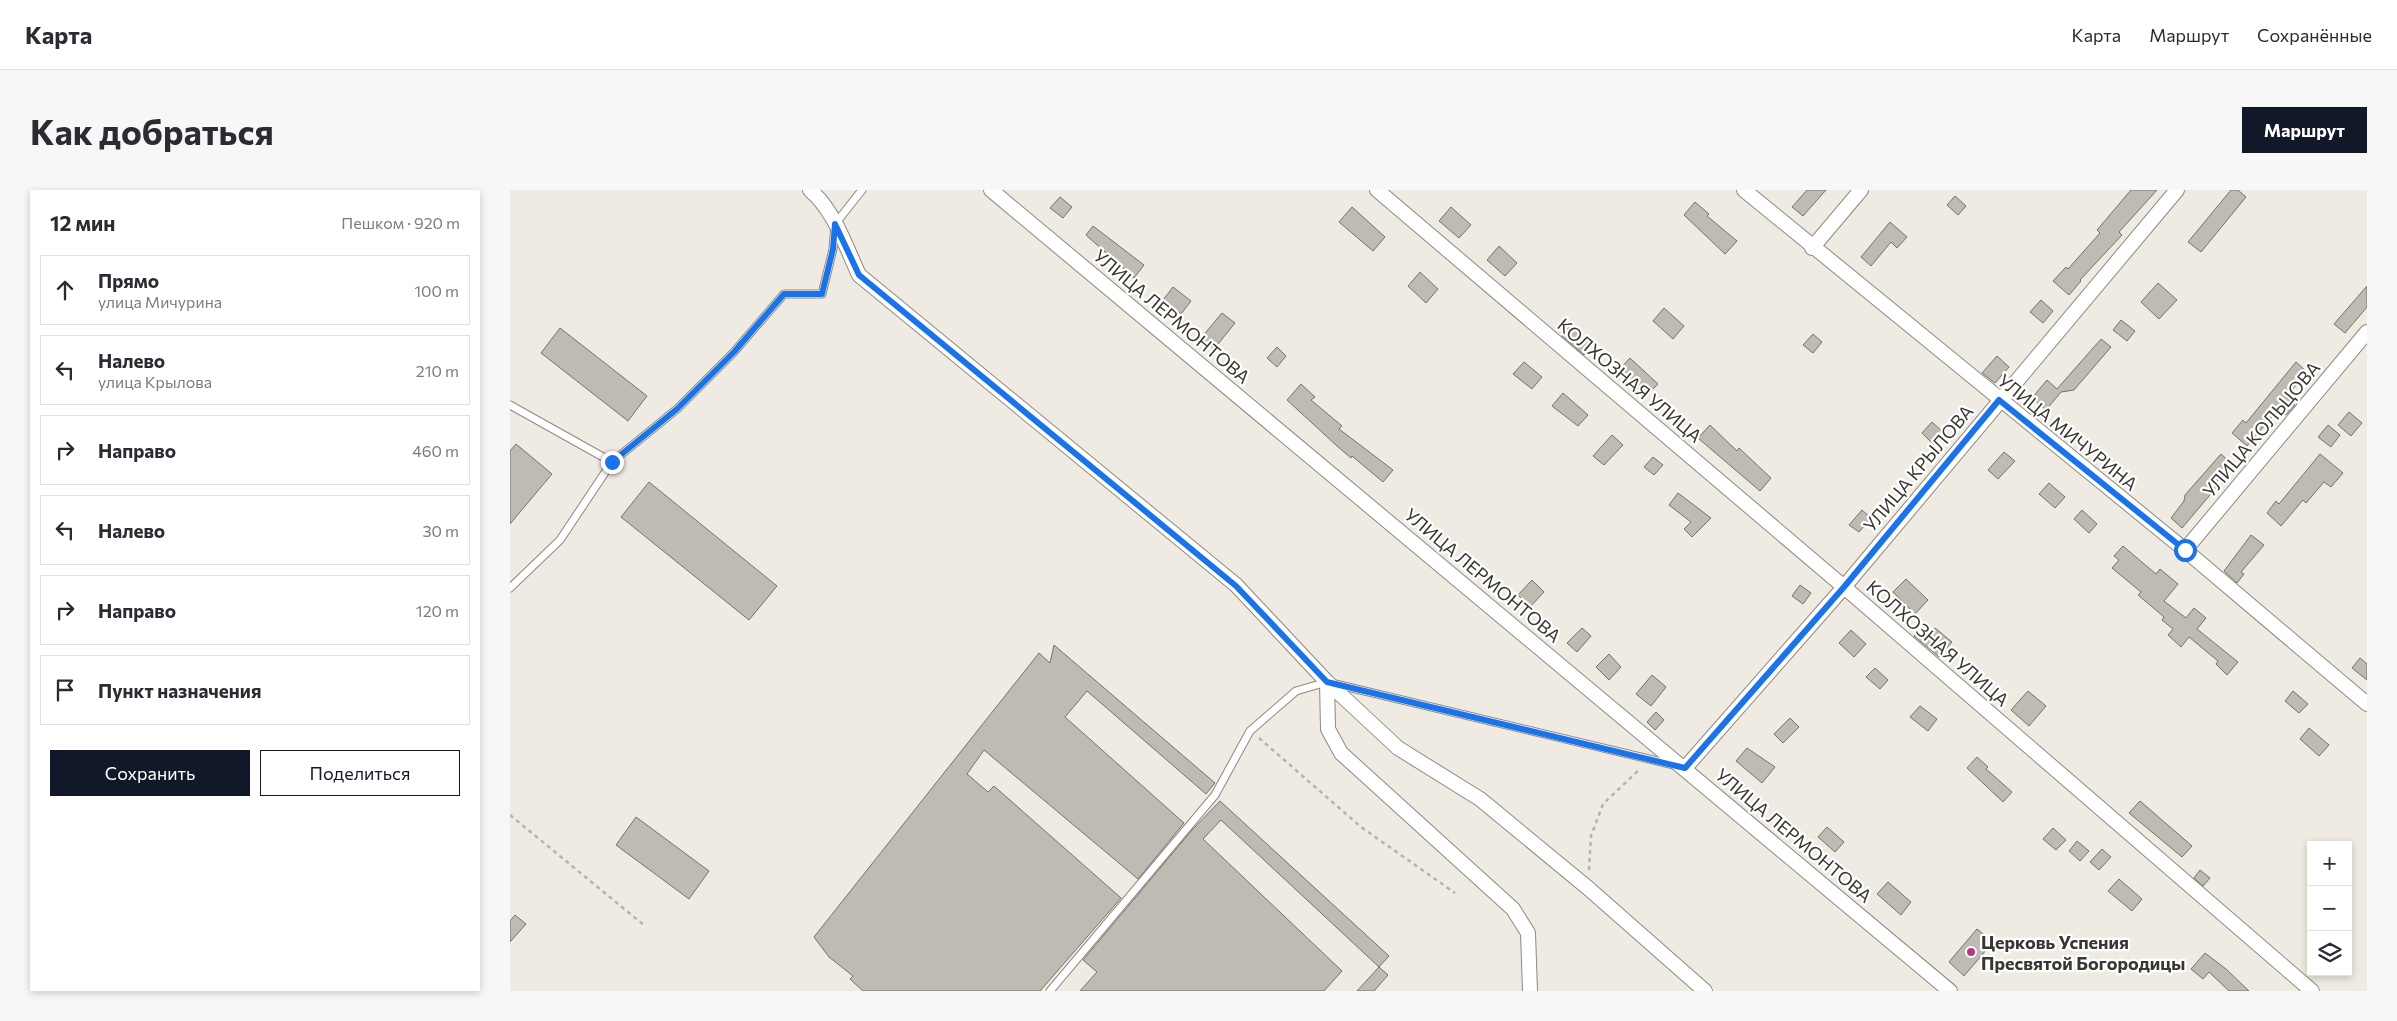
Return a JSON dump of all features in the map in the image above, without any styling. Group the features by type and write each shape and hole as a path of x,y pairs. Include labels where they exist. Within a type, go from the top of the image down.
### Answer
{"street":[{"path":"810,190 820,198 835,224 859,275 1236,586 1327,682 1398,748 1480,799 1588,888 1705,991"},
{"name":"УЛИЦА ЛЕРМОНТОВА","path":"991,190 1950,991"},
{"name":"КОЛХОЗНАЯ УЛИЦА","path":"1377,190 1844,587 2312,991"},
{"name":"УЛИЦА МИЧУРИНА","path":"1744,190 1812,248 2185,550 2367,704"},
{"path":"1812,248 1861,190"},
{"name":"УЛИЦА КРЫЛОВА","path":"1685,768 1844,587 2177,190"},
{"name":"УЛИЦА КОЛЬЦОВА","path":"2185,550 2367,332"},
{"path":"1327,682 1328,729 1341,753 1513,909 1528,933 1530,991"}],"lane":[{"path":"510,588 560,540 612,462 677,409 734,352 784,294 822,294 833,249 835,224 862,190"},
{"path":"510,405 612,462"},
{"path":"1050,991 1216,796 1250,731 1296,691 1327,682 1685,768"}],"path":[{"path":"1250,731 1361,827 1455,893"},
{"path":"1588,888 1591,836 1603,804 1650,759"},
{"path":"510,815 645,926"}],"building":[{"path":"1807,190 1826,190 1803,216 1792,207"},
{"path":"2131,190 2157,190 2119,232 2122,235 2080,280 2069,295 2053,281 2066,267 2068,269 2100,233 2097,230"},
{"path":"2231,190 2238,190 2246,197 2201,252 2188,242"},
{"path":"1955,196 1966,206 1958,215 1947,205"},
{"path":"1060,197 1072,207 1063,218 1050,208"},
{"path":"1695,202 1709,214 1707,216 1737,241 1725,254 1684,215"},
{"path":"1352,207 1385,237 1373,251 1339,222"},
{"path":"1451,207 1471,225 1459,238 1439,221"},
{"path":"1890,222 1907,237 1897,248 1891,242 1871,266 1861,257"},
{"path":"1093,226 1144,265 1134,278 1086,235"},
{"path":"1499,246 1517,263 1505,276 1487,260"},
{"path":"1420,272 1438,289 1426,303 1408,286"},
{"path":"2158,283 2177,300 2159,319 2141,302"},
{"path":"2367,286 2367,307 2345,333 2334,324"},
{"path":"1173,287 1191,301 1181,314 1163,300"},
{"path":"2041,300 2053,311 2043,323 2030,312"},
{"path":"1664,308 1684,326 1673,339 1653,321"},
{"path":"1222,313 1235,323 1214,349 1201,338"},
{"path":"2121,320 2135,331 2127,341 2113,330"},
{"path":"1570,326 1592,345 1584,355 1562,336"},
{"path":"560,328 647,396 628,421 541,353"},
{"path":"1813,334 1822,342 1813,353 1803,345"},
{"path":"2101,339 2111,347 2074,390 2061,392 2046,410 2032,398 2047,380 2057,389"},
{"path":"1277,347 1286,356 1277,367 1267,358"},
{"path":"1997,356 2009,367 1995,383 1982,373"},
{"path":"1630,358 1658,384 1646,396 1618,371"},
{"path":"1524,362 1542,377 1532,389 1513,374"},
{"path":"2296,362 2307,372 2286,397 2295,405 2286,415 2279,409 2247,446 2232,433 2243,420 2246,423"},
{"path":"1301,384 1315,397 1311,400 1342,426 1339,429 1393,470 1383,482 1352,456 1351,458 1287,400"},
{"path":"1563,393 1588,415 1578,426 1552,406"},
{"path":"2349,412 2362,423 2351,436 2338,425"},
{"path":"1932,422 1944,433 1934,445 1922,433"},
{"path":"1710,425 1737,451 1739,448 1771,478 1760,491 1698,438"},
{"path":"2328,425 2340,435 2331,447 2318,437"},
{"path":"1612,435 1623,445 1604,465 1593,456"},
{"path":"516,444 552,474 510,524 510,451"},
{"path":"2004,452 2015,461 1998,479 1988,470"},
{"path":"2221,454 2232,464 2213,486 2216,488 2182,528 2171,518 2184,501 2185,495"},
{"path":"2320,454 2343,473 2331,487 2324,482 2306,503 2303,500 2281,526 2267,513 2276,501 2279,504"},
{"path":"1653,457 1663,465 1654,475 1644,467"},
{"path":"649,482 777,586 749,620 621,517"},
{"path":"2049,483 2065,497 2055,508 2039,494"},
{"path":"1678,493 1711,518 1692,537 1684,529 1691,522 1669,505"},
{"path":"1862,510 1871,518 1859,532 1849,525"},
{"path":"2082,510 2097,524 2089,533 2074,519"},
{"path":"2251,535 2264,545 2241,572 2244,574 2237,583 2224,571"},
{"path":"2123,546 2156,574 2160,569 2178,584 2164,601 2186,618 2194,608 2206,618 2197,629 2238,662 2227,675 2216,664 2218,661 2189,637 2181,647 2168,635 2173,629 2162,620 2164,617 2138,595 2141,592 2112,568 2119,560 2114,556"},
{"path":"1906,579 1928,600 1915,614 1893,592"},
{"path":"1532,580 1544,592 1530,607 1518,595"},
{"path":"1800,585 1811,593 1803,604 1792,596"},
{"path":"1582,628 1591,636 1577,652 1567,643"},
{"path":"1935,628 1952,642 1939,657 1914,636 1920,629 1928,636"},
{"path":"1851,630 1866,644 1854,657 1839,643"},
{"path":"1054,645 1215,783 1206,794 1087,691 1065,717 1184,823 1138,879 984,750 967,774 988,792 994,786 1121,898 1040,991 863,991 850,979 853,976 829,957 814,937 1039,653 1050,663"},
{"path":"1609,654 1621,667 1609,680 1596,667"},
{"path":"2360,658 2367,664 2367,680 2352,668"},
{"path":"1875,668 1888,680 1880,689 1866,677"},
{"path":"1652,675 1666,687 1651,706 1636,694"},
{"path":"2028,691 2046,706 2029,726 2011,710"},
{"path":"2293,691 2308,704 2299,713 2285,701"},
{"path":"1920,706 1937,719 1928,731 1910,717"},
{"path":"1656,712 1664,720 1655,730 1647,722"},
{"path":"1790,718 1799,727 1783,743 1774,734"},
{"path":"2309,728 2329,745 2319,756 2300,739"},
{"path":"1747,748 1775,767 1762,783 1736,761"},
{"path":"1977,757 1988,767 1986,769 2012,792 2003,802 1967,768"},
{"path":"1220,801 1389,956 1379,967 1221,820 1203,839 1342,971 1324,991 1080,991 1097,972 1083,960 1192,830"},
{"path":"2140,801 2192,846 2182,857 2129,813"},
{"path":"636,817 709,871 689,899 616,845"},
{"path":"1827,827 1844,842 1835,852 1818,837"},
{"path":"2053,828 2066,840 2056,850 2043,839"},
{"path":"2077,841 2089,851 2080,861 2069,851"},
{"path":"2102,849 2111,857 2099,870 2090,862"},
{"path":"2200,870 2210,878 2203,886 2194,878"},
{"path":"2119,879 2142,899 2132,911 2108,891"},
{"path":"1888,882 1911,902 1901,915 1877,894"},
{"path":"515,915 526,924 510,942 510,921"},
{"name":"Церковь Успения Пресвятой Богородицы","path":"1977,929 1993,942 1964,976 1949,962"},
{"path":"2205,953 2226,969 2249,991 2229,991 2209,972 2203,979 2191,969"},
{"path":"1379,967 1388,975 1374,991 1357,991"}],"place":[{"name":"Церковь Успения Пресвятой Богородицы","path":"1971,952"}],"route":[{"path":"612,462 677,409 734,352 784,294 822,294 833,249 835,224 859,275 1236,586 1327,682 1685,768 1844,587 1999,400 2185,550"}]}
